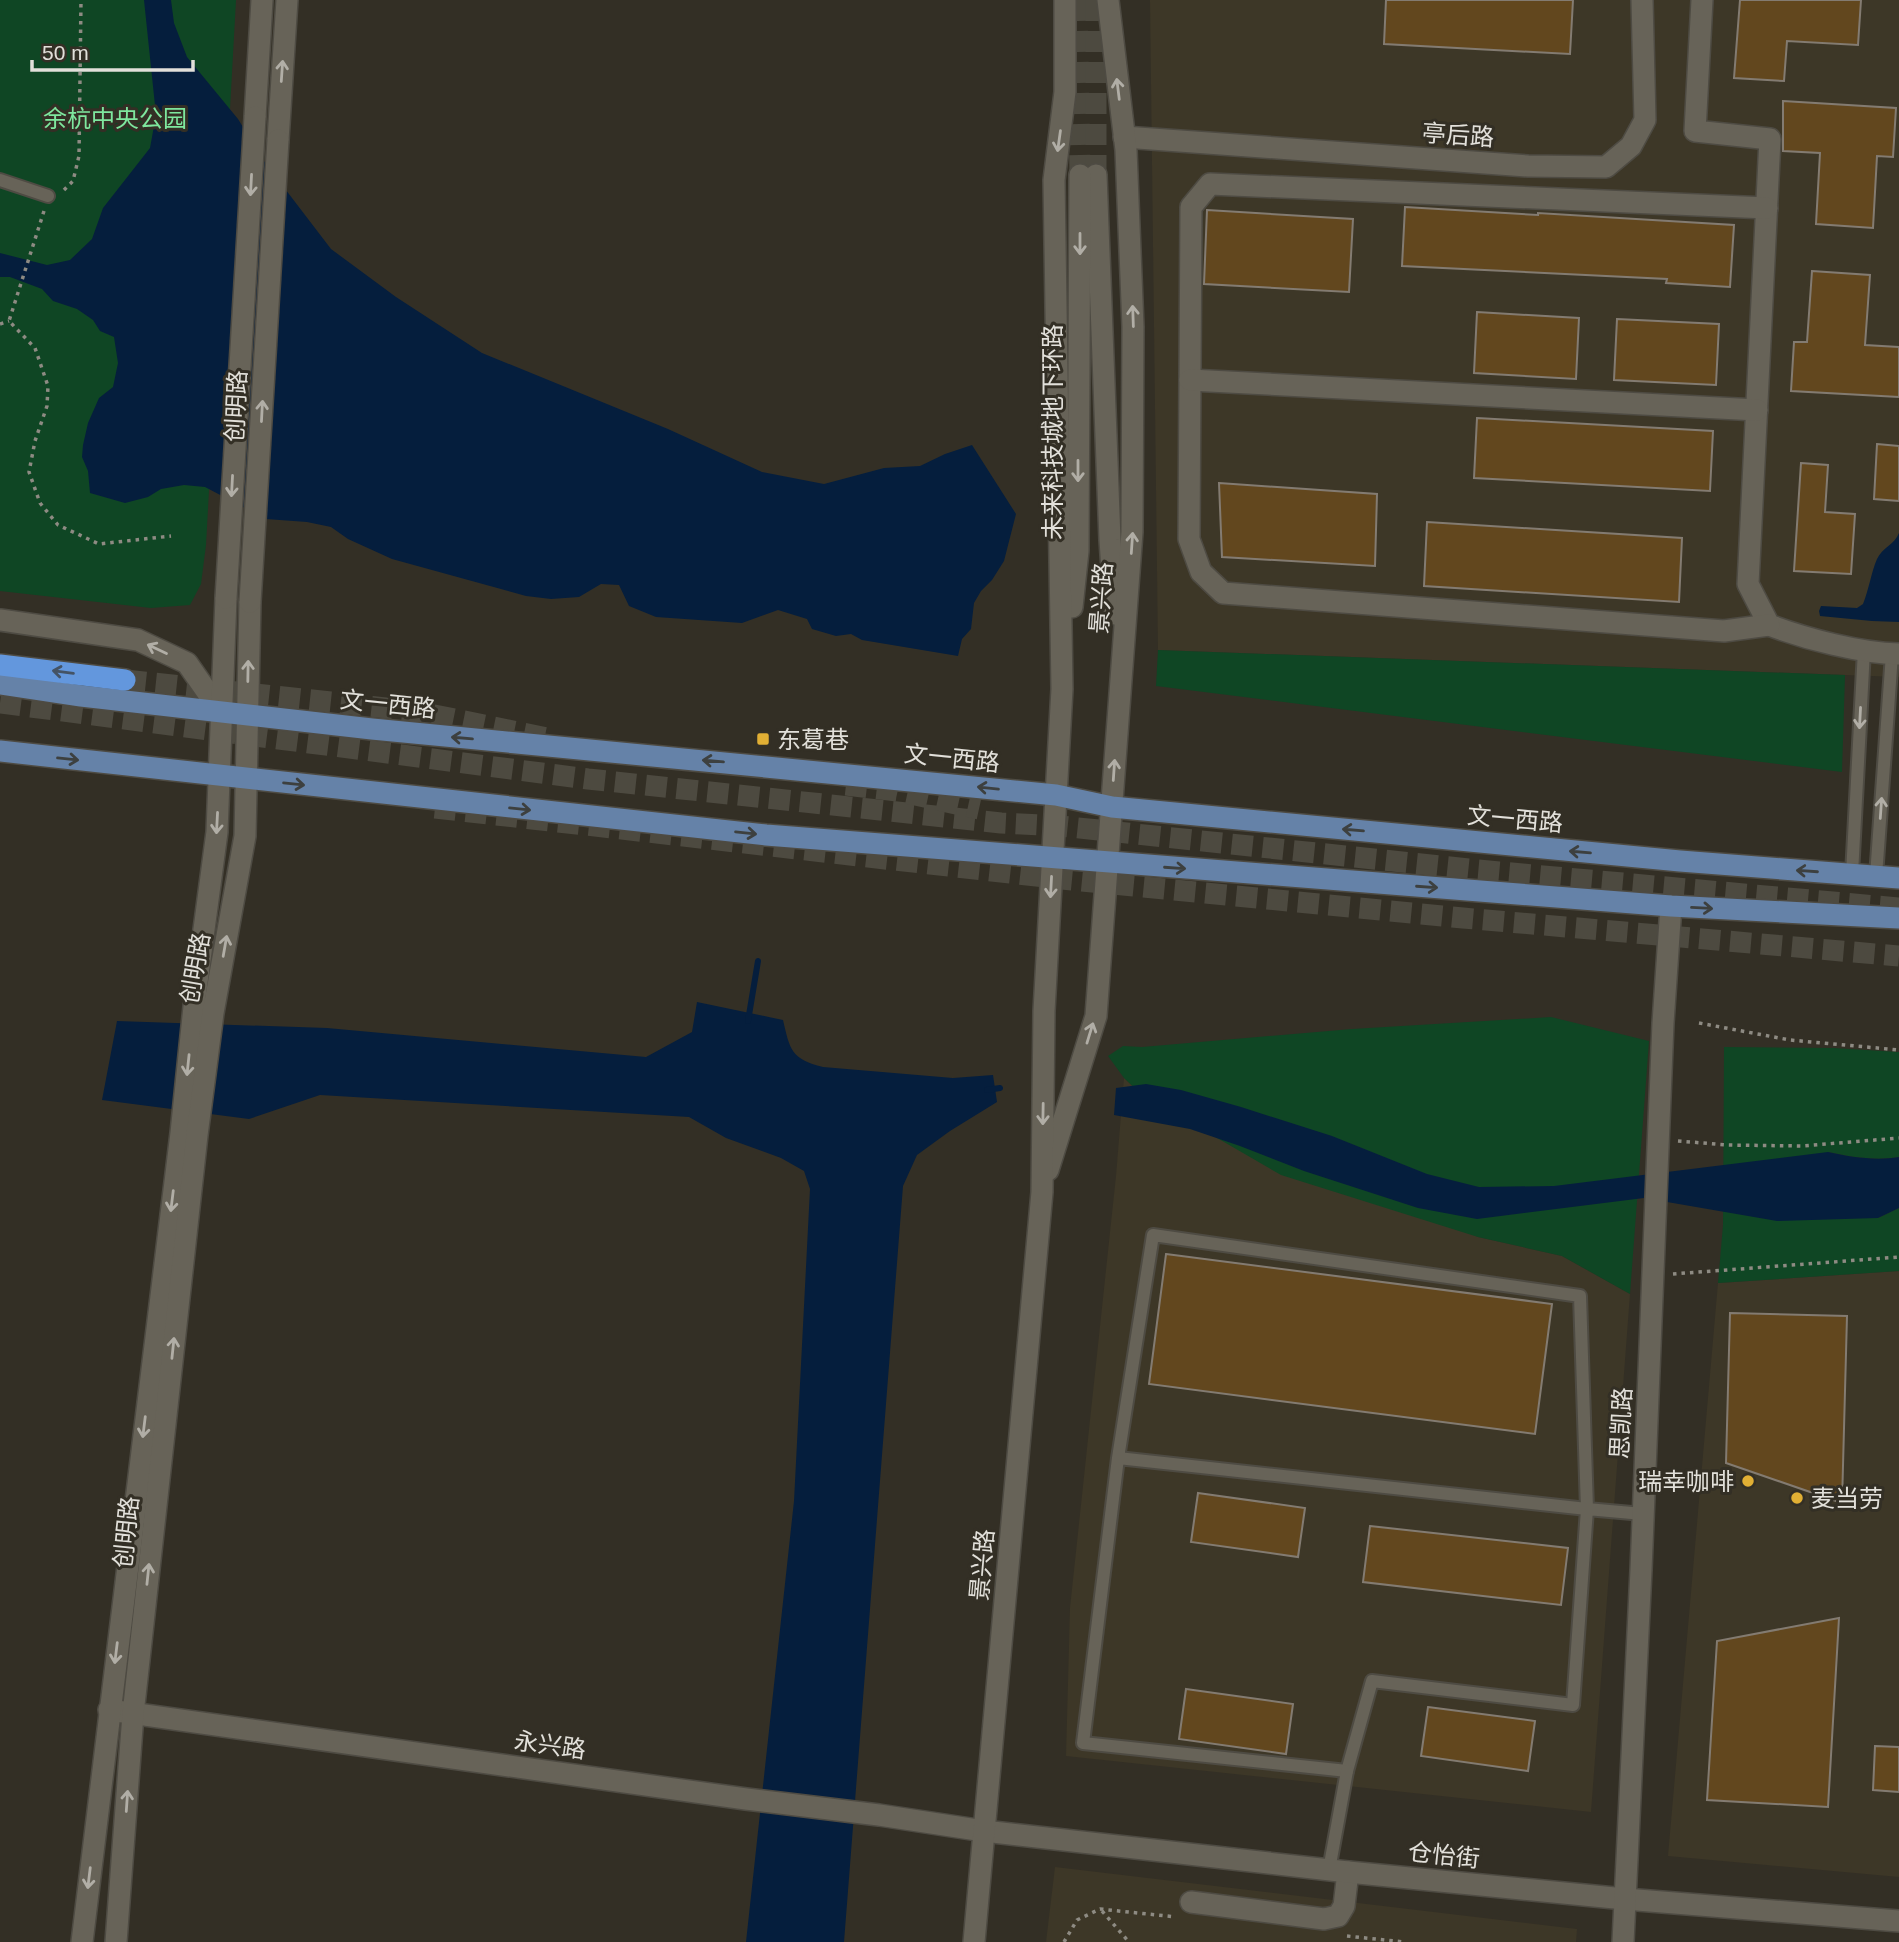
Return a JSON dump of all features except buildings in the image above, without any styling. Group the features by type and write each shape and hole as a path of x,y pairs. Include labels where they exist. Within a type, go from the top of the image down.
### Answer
{"highway":[{"path":"0,665 125,680"}],"main road":[{"name":"文一西路","path":"0,684 81,696 386,731 1056,794 1112,807 1666,860 1899,878"},
{"path":"0,751 766,835 1671,906 1899,918"}],"street":[{"name":"创明路","path":"116,1942 133,1714 189,1134 195,997 217,832 225,603 262,0"},
{"name":"创明路","path":"82,1942 109,1710 189,1134 245,836 250,601 287,0"},
{"name":"景兴路","path":"974,1942 1042,1192 1044,1011 1062,689 1054,180 1065,92 1065,0"},
{"name":"景兴路","path":"1042,1192 1096,1016 1132,532 1133,327 1124,137 1108,0"},
{"name":"亭后路","path":"1124,137 1528,166 1606,167 1631,146 1644,120 1642,0"},
{"path":"1702,0 1695,131 1770,139 1748,584 1769,625"},
{"name":"未来科技城地下环路","path":"1062,689 1078,551 1088,175 1121,686"},
{"path":"1767,208 1210,184 1191,208 1189,539 1201,572 1223,593 1724,631 1769,625 1797,635 1864,650 1896,654"},
{"path":"1190,380 1757,410"},
{"path":"0,620 138,640 187,663 221,712"},
{"name":"思凯路","path":"1623,1942 1663,1023 1671,906"},
{"name":"永兴路","path":"109,1710 984,1831"},
{"name":"仓怡街","path":"984,1831 1338,1871 1625,1899 1899,1921"},
{"path":"1185,1910 1324,1919 1338,1916 1344,1906 1338,1871"}],"lane":[{"path":"0,180 48,196"},
{"path":"1853,874 1864,650"},
{"path":"1876,876 1896,654"},
{"path":"1338,1871 1347,1771 1372,1681 1573,1706 1587,1509 1580,1296 1153,1235 1118,1458 1083,1743 1347,1771"},
{"path":"1118,1458 1643,1514"}],"path":[{"path":"9,321 48,196 65,189 73,181 79,156 80,0"},
{"path":"0,324 9,321"},
{"path":"9,321 35,348 48,386 47,406 35,441 29,472 40,503 58,525 99,544 171,536"},
{"path":"1699,1023 1790,1040 1899,1050"},
{"path":"1659,1140 1728,1145 1802,1146 1899,1138"},
{"path":"1653,1266 1899,1257"},
{"path":"1064,1942 1077,1920 1100,1909 1185,1910"},
{"path":"1100,1909 1129,1942"}],"shaded area":[{"path":"1150,0 1899,0 1899,677 1158,650"},
{"path":"1124,1078 1141,1094 1478,1237 1562,1256 1630,1294 1591,1812 1066,1756 1070,1608"},
{"path":"1899,1271 1899,1877 1668,1856 1718,1283"},
{"path":"1055,1867 1577,1929 1576,1942 1046,1942"}],"green space":[{"name":"余杭中央公园","path":"0,0 236,0 206,545 201,584 190,605 151,608 0,591"},
{"path":"1158,650 1845,675 1842,772 1156,686"},
{"path":"1551,1017 1649,1041 1630,1294 1562,1256 1478,1237 1281,1175 1141,1094 1124,1078 1108,1056 1123,1046 1142,1047 1352,1029"},
{"path":"1724,1047 1833,1048 1899,1052 1899,1157 1863,1158 1828,1152 1878,1218 1899,1208 1899,1271 1718,1283 1723,1225"}],"water":[{"path":"144,0 171,0 174,23 187,57 238,119 266,164 331,249 396,297 482,353 668,429 762,472 824,484 884,468 920,466 972,445 1016,514 1004,561 974,603 971,629 962,639 958,656 862,640 851,634 836,636 812,629 807,619 778,610 742,623 656,617 629,606 619,585 601,584 579,597 551,599 526,596 392,559 348,539 331,527 266,519 205,487 184,485 161,489 148,497 125,503 90,493 88,471 82,457 83,445 88,423 99,398 113,387 118,363 114,337 100,331 93,320 77,309 53,301 42,289 10,277 0,277 0,253 47,265 70,260 92,239 103,208 150,148 156,115"},
{"path":"1899,533 1899,622 1820,616 1821,606 1857,608 1863,604 1877,559"},
{"path":"697,1002 783,1020 790,1046 798,1057 823,1067 953,1078 993,1075 997,1102 917,1155 903,1186 844,1942 746,1942 794,1501 810,1189 804,1171 781,1158 726,1138 689,1117 320,1095 249,1119 102,1100 117,1021 327,1028 646,1057 692,1032"},
{"path":"1146,1084 1181,1090 1241,1107 1332,1136 1427,1174 1479,1187 1554,1186 1828,1152 1863,1158 1899,1157 1899,1208 1878,1218 1777,1221 1644,1198 1477,1219 1418,1208 1304,1171 1190,1129 1114,1115 1116,1088"}],"waterway":[{"path":"748,1021 758,961"},
{"path":"987,1090 1000,1088"}],"tunnel":[{"path":"1077,0 1080,175"},
{"path":"1096,0 1096,175"},
{"path":"125,680 415,711 552,739"},
{"path":"0,703 588,779 1478,870 1899,908"},
{"path":"846,785 897,791 979,809"},
{"path":"435,808 1062,879 1463,918 1899,956"}],"place":[{"name":"东葛巷","path":"763,739"},
{"name":"瑞幸咖啡","path":"1748,1481"},
{"name":"麦当劳","path":"1797,1498"}]}
